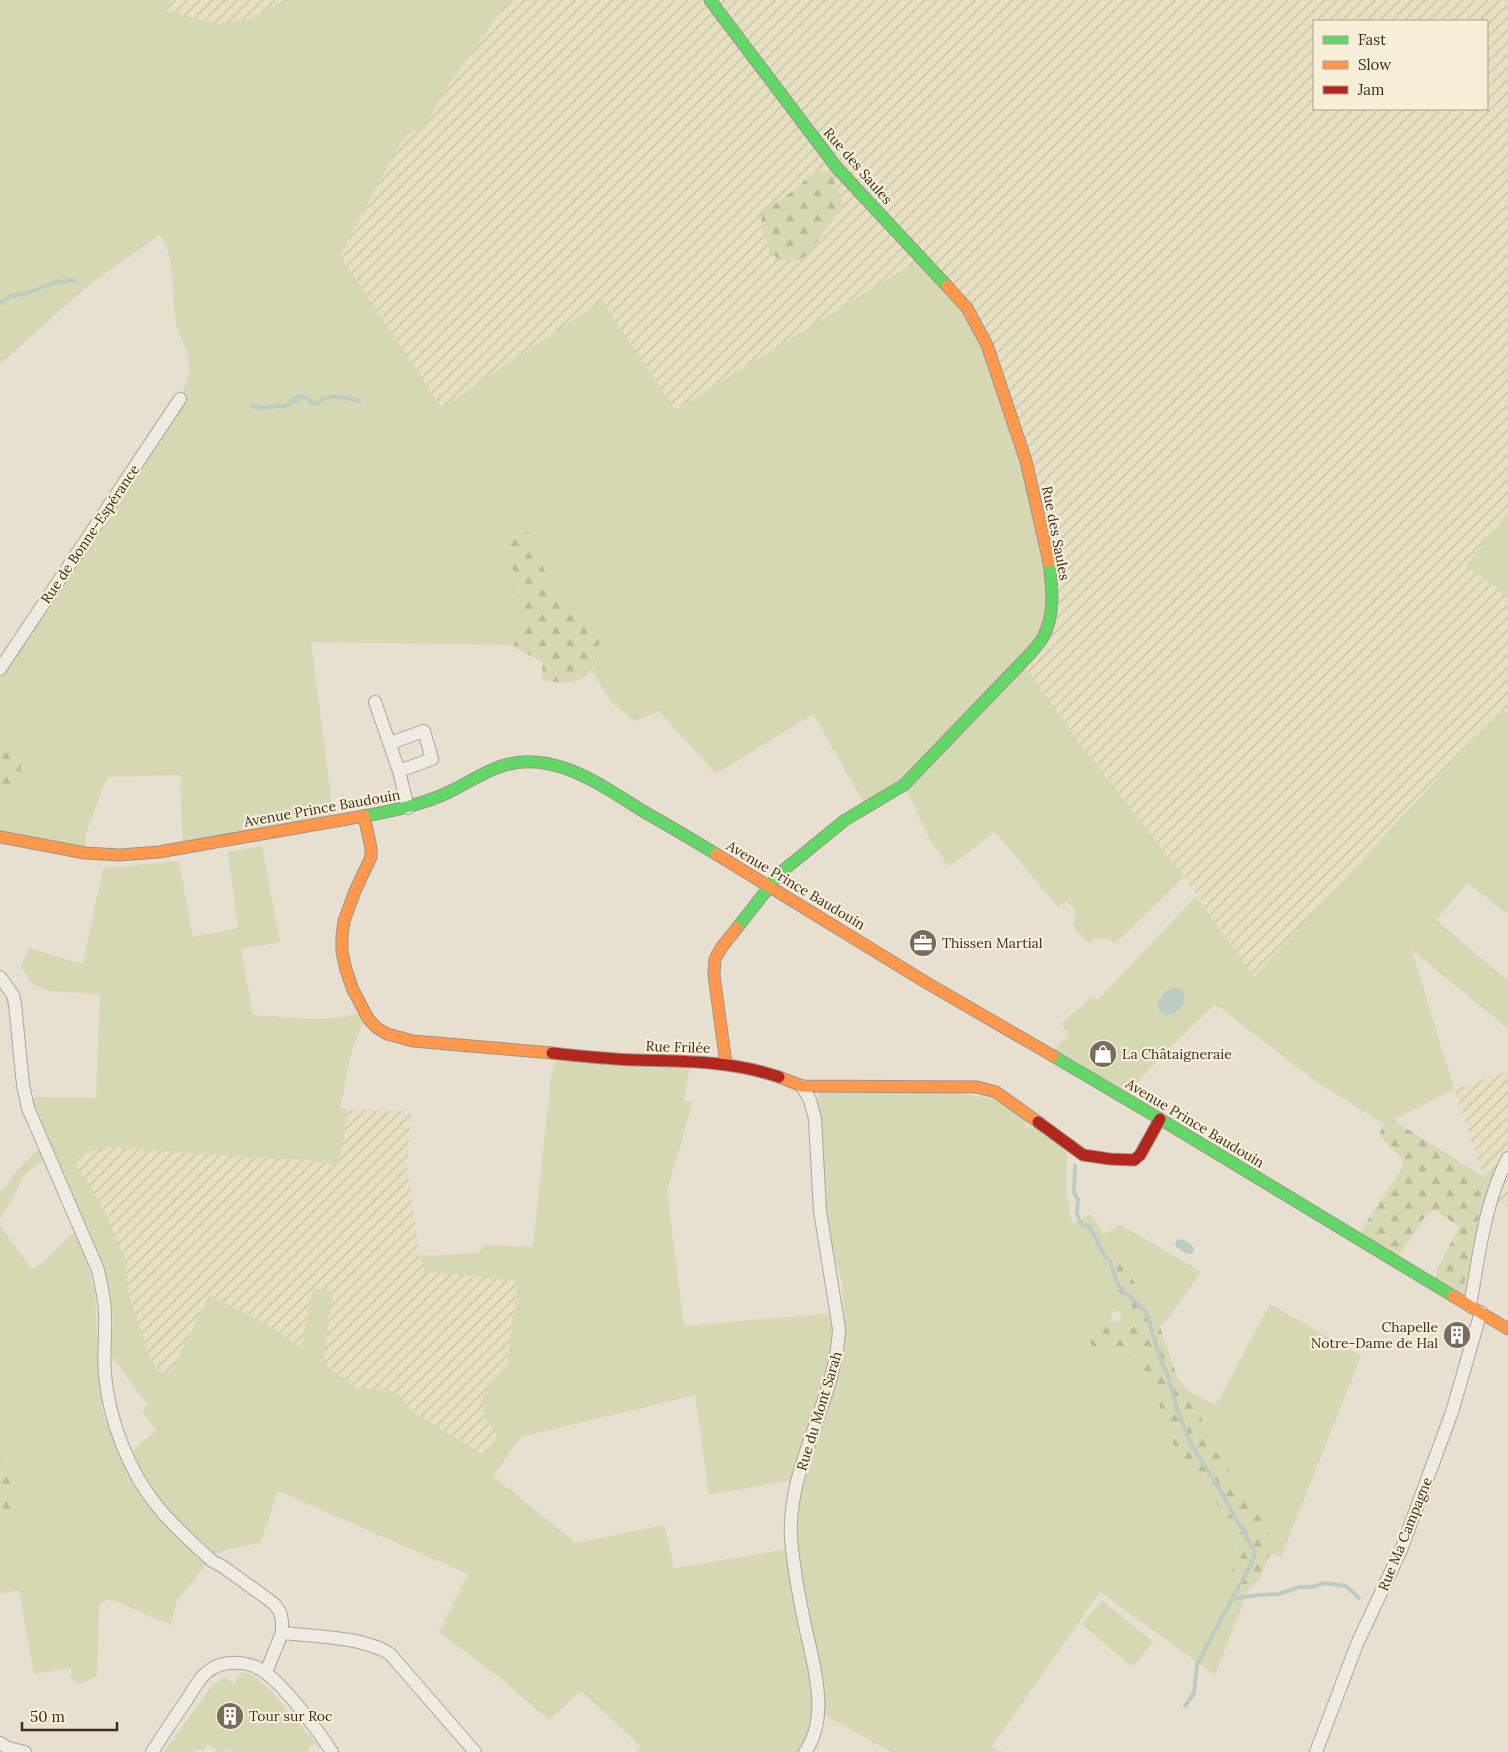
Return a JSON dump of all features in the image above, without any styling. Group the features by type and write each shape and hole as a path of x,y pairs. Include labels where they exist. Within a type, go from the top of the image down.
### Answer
{"street":[{"name":"Rue des Saules","path":"710,0 837,168 967,308 987,345 1026,461 1048,554 1052,585 1052,605 1048,623 1043,638 1030,654 904,784 845,820 780,873 721,948 715,960 714,975 726,1064"},
{"name":"Rue de Bonne-Espérance","path":"0,669 180,399"},
{"path":"375,702 399,771 408,808"},
{"path":"390,743 424,731 432,758 399,771"},
{"name":"Avenue Prince Baudouin","path":"0,837 85,853 139,854 167,851 408,808 446,793 508,764 527,761 563,768 590,779 770,886 927,983 1160,1118 1508,1329"},
{"name":"Rue Frilée","path":"364,816 371,848 371,857 345,913 341,941 351,985 360,1005 377,1027 386,1033 415,1042 594,1057 726,1064 779,1077 802,1086 960,1086 986,1090 996,1092 1012,1102 1083,1155 1110,1159 1134,1160 1140,1156 1160,1118"},
{"path":"0,977 13,995 23,1085 28,1108 98,1270 104,1298 104,1350 108,1398 114,1423 137,1474 157,1506 212,1561 222,1566 275,1605 282,1622 282,1633 266,1672"},
{"name":"Rue du Mont Sarah","path":"802,1086 810,1100 815,1119 820,1211 839,1329 839,1346 834,1366 800,1470 792,1507 793,1554 816,1687 818,1716 814,1738 805,1752"},
{"name":"Rue Ma Campagne","path":"1316,1752 1357,1644 1401,1550 1452,1412 1475,1309 1486,1215 1494,1190 1508,1158"},
{"path":"282,1633 332,1638 380,1648 390,1654 475,1752"},
{"path":"152,1752 201,1678 215,1666 225,1663 252,1665 266,1672 289,1696 332,1752"},
{"path":"0,1743 8,1748 25,1752"}],"shaded area":[{"path":"170,0 284,0 251,19 218,24 165,11"},
{"path":"513,0 1508,0 1508,512 1466,566 1495,586 1508,599 1508,715 1501,709 1254,977 1184,877 1080,744 1021,664 922,259 675,410 602,301 442,408 340,256 395,151 407,134 424,127 444,91 506,4"},
{"path":"1171,988 1179,988 1183,991 1185,1002 1174,1014 1166,1016 1161,1013 1157,1005 1164,992"},
{"path":"1508,1071 1508,1207 1491,1197 1504,1164 1484,1177 1454,1089"},
{"path":"346,1109 411,1111 407,1167 420,1256 425,1271 518,1281 507,1365 489,1384 487,1422 497,1432 495,1443 484,1455 411,1412 401,1397 390,1390 357,1388 270,1326 209,1296 171,1374 157,1371 147,1349 126,1286 127,1270 73,1162 87,1152 108,1147 308,1160 337,1165 344,1138"},
{"path":"1178,1239 1192,1245 1194,1249 1192,1254 1187,1254 1176,1247 1175,1244"}],"green space":[{"path":"0,0 170,0 166,11 218,24 251,19 284,0 513,0 506,4 444,91 424,128 407,134 395,151 340,256 442,408 602,301 675,410 921,259 967,308 1026,461 1052,605 1021,664 1080,744 1184,877 1115,944 1109,939 1096,938 1089,943 1073,926 1076,911 1067,901 1058,907 995,832 949,867 932,844 904,785 866,807 813,714 716,774 659,711 635,721 611,702 592,671 597,662 600,636 588,616 572,607 551,582 535,553 530,533 520,532 510,539 509,564 520,581 516,611 523,624 513,647 508,645 311,642 334,821 183,848 180,775 107,777 86,834 85,853 0,837 0,787 11,784 20,762 0,748 0,669 180,399 186,384 189,364 176,322 169,254 160,235 91,283 0,364"},
{"path":"822,171 835,174 834,180 843,205 809,253 799,260 780,260 770,253 761,225 762,215 797,188 812,173"},
{"path":"1508,512 1508,599 1495,586 1466,566"},
{"path":"520,532 530,533 535,539 535,554 558,592 579,613 588,615 599,634 597,660 593,668 580,679 563,682 543,680 543,662 513,647 523,624 516,612 520,581 509,564 505,552 510,539"},
{"path":"1502,709 1508,715 1508,915 1468,883 1436,920 1508,981 1508,1029 1412,950 1454,1089 1384,1124 1315,1081 1215,1004 1141,1078 1126,1099 1050,1054 1068,1035 1062,1023 1093,996 1098,1000 1196,896 1254,977"},
{"path":"0,748 20,762 21,772 11,784 0,787"},
{"path":"262,846 280,942 241,949 253,1015 321,1019 361,1013 364,1020 352,1050 340,1108 346,1109 344,1138 338,1165 308,1160 108,1147 87,1152 74,1162 100,1202 124,1256 127,1270 126,1286 147,1349 157,1371 171,1373 209,1296 270,1326 301,1348 313,1289 333,1292 323,1364 357,1388 390,1390 401,1397 412,1412 484,1455 495,1443 497,1432 487,1422 482,1401 489,1384 507,1365 518,1281 425,1271 420,1256 480,1253 483,1245 533,1247 551,1076 556,1058 690,1067 684,1100 693,1102 667,1191 684,1326 834,1313 837,1333 795,1483 786,1481 709,1495 695,1395 521,1437 493,1476 576,1543 664,1525 674,1568 789,1549 815,1704 811,1732 803,1748 798,1752 635,1752 641,1747 581,1691 549,1720 499,1677 439,1632 468,1574 278,1491 261,1543 214,1554 164,1507 149,1485 132,1451 156,1431 142,1411 148,1406 109,1352 114,1321 105,1277 81,1215 37,1121 32,1097 96,1098 100,994 48,991 33,984 21,967 28,948 83,964 103,868 179,861 193,937 238,928 228,852"},
{"path":"936,1090 996,1099 1027,1121 1023,1128 1035,1127 1067,1150 1066,1186 1072,1225 1091,1214 1104,1234 1120,1224 1201,1272 1165,1323 1159,1325 1120,1258 1116,1288 1132,1306 1134,1321 1121,1321 1120,1311 1111,1312 1112,1321 1088,1322 1092,1347 1126,1349 1139,1355 1176,1451 1240,1521 1230,1582 1247,1593 1215,1675 1100,1592 992,1746 1002,1752 891,1752 823,1714 804,1609 795,1522 800,1484 844,1339 842,1282 832,1248 828,1218 818,1101 819,1092"},
{"path":"1393,1120 1484,1177 1486,1182 1465,1281 1460,1293 1435,1280 1438,1268 1459,1227 1436,1210 1426,1215 1395,1261 1362,1241 1362,1229 1402,1168 1403,1160 1381,1137 1380,1132 1387,1121"},
{"path":"40,1148 44,1160 23,1176 0,1219 0,1190 2,1191 17,1170"},
{"path":"1506,1163 1470,1306 1460,1293 1465,1281 1486,1182 1484,1177"},
{"path":"0,1225 32,1270 77,1229 95,1292 99,1379 104,1417 134,1485 179,1539 206,1564 177,1601 171,1625 110,1599 99,1604 97,1676 80,1684 71,1678 71,1668 34,1674 19,1590 0,1594 0,1522 15,1503 7,1462 0,1453"},
{"path":"1120,1257 1159,1325 1178,1379 1190,1392 1211,1443 1238,1485 1267,1523 1271,1553 1259,1579 1247,1593 1230,1582 1240,1521 1225,1517 1197,1474 1176,1451 1139,1355 1126,1349 1092,1347 1084,1326 1088,1322 1134,1321 1132,1306 1116,1288 1108,1267"},
{"path":"1270,1304 1361,1356 1281,1557 1271,1553 1267,1523 1238,1485 1211,1443 1190,1392 1216,1405"},
{"path":"0,1453 16,1477 15,1503 0,1522"},
{"path":"1102,1600 1153,1642 1132,1667 1082,1624"},
{"path":"241,1672 254,1676 270,1690 317,1744 312,1745 307,1752 232,1752 229,1749 225,1752 218,1752 208,1744 203,1750 195,1750 193,1752 164,1752 211,1687 225,1677 234,1684","holes":["227,1707 233,1707 239,1712 240,1717 235,1723 227,1725 222,1720 222,1711"]}],"waterway":[{"path":"0,303 11,296 28,293 58,281 62,283 69,280 75,281"},
{"path":"252,406 263,408 287,406 292,400 296,402 296,398 302,396 310,400 312,404 332,397 360,401"},
{"path":"1075,1166 1074,1193 1078,1200 1077,1214 1081,1224 1090,1227 1105,1257 1110,1261 1118,1285 1144,1310 1148,1317 1161,1361 1167,1372 1176,1406 1191,1444 1223,1495 1255,1553 1252,1562 1197,1664 1194,1693 1185,1706"},
{"path":"1232,1599 1279,1594 1300,1587 1312,1587 1325,1583 1346,1586 1359,1598"}],"traffic: fast":[{"path":"710,0 837,168 947,286"},
{"path":"737,928 780,873 845,820 904,785 1030,654 1042,639 1049,621 1052,601 1049,562"},
{"path":"364,816 396,810 427,801 502,766 521,762 539,762 575,772 593,781 716,854"},
{"path":"1053,1056 1453,1296"}],"traffic: slow":[{"path":"947,286 967,308 987,345 1026,461 1049,562"},
{"path":"364,816 371,848 371,857 355,891 344,921 342,952 353,990 369,1020 387,1034 413,1041 552,1053"},
{"path":"0,837 85,853 120,855 159,852 364,816"},
{"path":"716,854 927,983 1053,1056"},
{"path":"726,1064 714,975 715,959 737,928"},
{"path":"779,1077 802,1086 977,1087 996,1092 1038,1122"},
{"path":"1453,1296 1508,1329"}],"traffic: jam":[{"path":"552,1053 614,1059 708,1063 744,1068 779,1077"},
{"path":"1038,1122 1083,1155 1134,1160 1140,1155 1160,1119"}],"place":[{"name":"Thissen Martial","path":"923,943"},
{"name":"La Châtaigneraie","path":"1103,1054"},
{"name":"Chapelle Notre-Dame de Hal","path":"1457,1335"},
{"name":"Tour sur Roc","path":"230,1716"}]}
